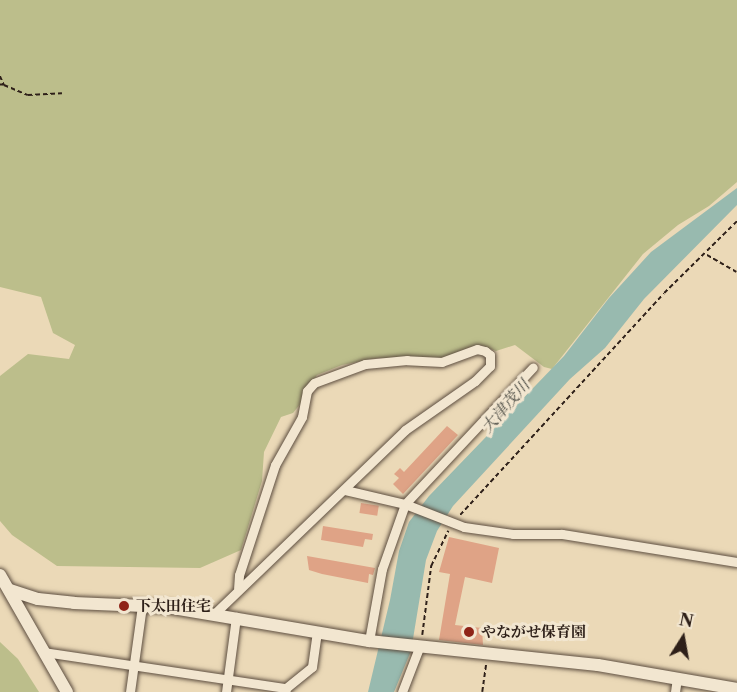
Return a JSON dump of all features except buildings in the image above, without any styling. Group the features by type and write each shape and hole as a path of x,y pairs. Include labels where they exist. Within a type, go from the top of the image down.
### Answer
{"street":[{"path":"214,614 238,588 345,490 405,430 476,381 490,366 490,355 477,349 442,362 407,360 365,364 314,383 307,391 302,417 275,465 244,558 238,588"},
{"path":"369,641 382,569 405,504 533,367"},
{"path":"345,490 405,504 464,527 513,534 562,534 737,562"},
{"path":"0,576 67,692"},
{"path":"10,590 38,599 142,606 214,614 369,641 598,665 737,689"},
{"path":"130,692 142,606"},
{"path":"226,692 236,617"},
{"path":"44,652 228,679 285,690 312,667 318,632"},
{"path":"402,692 420,645"},
{"path":"675,692 677,678"}],"path":[{"path":"0,76 4,85"},
{"path":"0,85 28,95 62,93"},
{"path":"420,645 431,566 441,542 454,522 664,293 737,221"},
{"path":"705,254 737,272"},
{"path":"482,692 488,652"}],"green space":[{"path":"0,0 737,0 737,182 709,206 678,225 643,254 552,369 544,367 515,345 496,351 480,345 445,358 377,358 342,365 317,375 309,387 309,393 293,413 281,417 264,452 262,481 241,550 200,568 57,566 12,535 0,521 0,376 28,354 69,359 75,345 53,333 41,297 0,287"},
{"path":"0,642 18,659 39,692 0,692"}],"water":[{"path":"737,188 737,205 644,299 605,348 570,379 453,506 437,531 426,560 411,651 394,692 368,692 399,551 409,522 429,496 564,356 609,298 651,252"}],"place":[{"name":"下太田住宅","path":"124,606"},
{"name":"やながせ保育園","path":"469,632"}],"water label":[{"name":"大津茂川","path":"505,406"}]}
